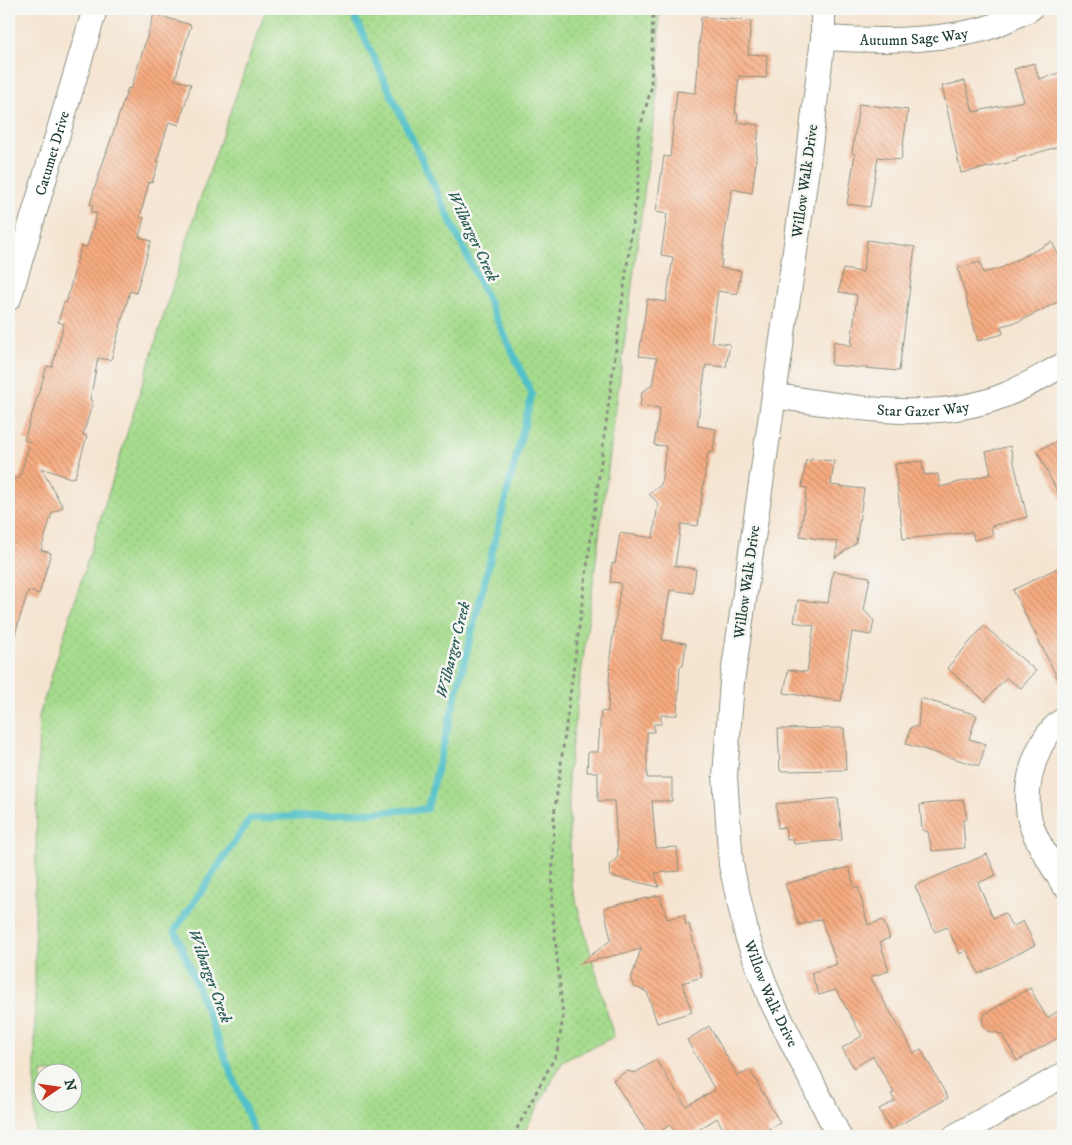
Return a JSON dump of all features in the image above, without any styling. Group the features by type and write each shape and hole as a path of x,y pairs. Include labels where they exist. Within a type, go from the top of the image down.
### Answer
{"street":[{"name":"Catumet Drive","path":"9,298 95,9"},
{"name":"Willow Walk Drive","path":"823,9 823,38 774,396 732,682 725,776 731,865 747,936 770,998 839,1136"},
{"name":"Autumn Sage Way","path":"823,38 865,40 926,38 982,30 1030,9"},
{"name":"Star Gazer Way","path":"774,396 897,412 958,408 1005,395 1063,366"},
{"path":"1063,720 1055,725 1036,755 1027,787 1032,826 1063,884"},
{"path":"954,1136 1063,1075"}],"path":[{"path":"513,1136 557,1053 563,1017 552,906 554,816 638,175 638,135 651,89 653,9"}],"green space":[{"path":"266,9 659,9 659,79 568,775 571,883 614,1037 563,1061 522,1136 35,1136 35,1112 82,1112 82,1062 35,1062 35,889 39,716 200,199"}],"building":[{"path":"154,14 191,25 175,80 191,84 179,125 169,122 152,183 149,182 140,217 144,218 139,237 151,241 136,293 130,291 111,360 98,358 90,400 93,401 83,435 87,436 75,477 71,478 41,468 63,507 52,513 41,550 51,553 39,594 28,591 13,641 9,641 9,524 16,500 9,496 14,478 19,479 30,442 24,440 47,366 52,367 64,324 58,322 64,302 66,303 81,246 87,247 97,213 91,212 93,205 90,204 96,184 128,88 131,89"},
{"path":"701,17 751,21 748,54 767,55 766,78 739,76 735,114 738,114 737,122 759,125 752,193 732,189 721,268 741,271 737,294 718,291 711,342 730,344 726,367 706,365 697,426 716,429 713,453 708,452 698,526 681,524 675,566 696,569 693,593 670,590 662,640 686,643 683,666 680,666 677,715 661,715 661,724 654,724 654,732 647,732 647,778 672,778 672,801 652,801 656,848 677,847 679,871 655,873 659,887 610,876 609,865 618,857 614,801 598,801 598,772 587,772 588,752 598,752 601,711 608,712 610,656 621,583 610,582 612,563 615,564 620,533 653,538 658,503 649,494 661,485 666,446 654,445 660,408 640,406 642,392 652,385 657,358 639,356 647,299 666,302 673,257 661,255 667,214 656,212 664,156 670,157 677,91 696,93"},
{"path":"1034,63 1039,79 1063,72 1063,145 1017,159 1017,161 961,173 942,86 965,81 973,112 1024,101 1014,69"},
{"path":"859,104 908,110 901,160 878,157 870,207 847,204 855,154 852,153"},
{"path":"867,240 915,247 899,371 831,365 834,341 851,346 857,295 839,292 843,269 863,272"},
{"path":"1052,242 1063,264 1063,299 1020,321 1001,326 1003,334 978,341 958,268 980,262 983,273 1001,268"},
{"path":"1063,438 1063,503 1037,451"},
{"path":"1010,446 1027,517 991,526 993,535 974,540 972,532 903,539 895,464 922,461 924,475 938,474 940,487 991,474 986,452"},
{"path":"811,459 834,461 831,485 864,489 856,543 835,558 838,542 800,536 807,488 802,487 806,460 810,461"},
{"path":"1063,565 1063,689 1013,590"},
{"path":"833,571 870,577 864,610 874,621 871,635 852,632 841,701 784,693 788,670 807,672 814,626 794,622 798,600 828,603"},
{"path":"984,626 1036,671 1021,688 1006,678 985,701 947,668"},
{"path":"920,698 977,715 969,739 986,744 979,766 906,744 911,727 918,727"},
{"path":"844,728 846,770 780,771 778,729"},
{"path":"838,798 842,840 794,844 793,839 787,840 785,827 778,828 776,804"},
{"path":"963,799 967,819 963,820 965,848 932,851 928,832 922,830 920,805"},
{"path":"987,854 996,875 978,883 993,918 1005,913 1012,927 1023,921 1035,945 979,974 967,950 960,954 947,927 935,932 915,886"},
{"path":"849,867 854,887 858,887 868,925 883,920 890,938 880,942 889,971 870,977 914,1053 921,1049 948,1098 890,1130 879,1109 895,1101 891,1094 894,1093 873,1056 854,1068 842,1048 862,1036 836,990 819,995 811,973 837,964 821,919 799,925 785,884"},
{"path":"660,895 667,919 684,915 686,925 689,924 702,977 682,983 692,1012 657,1023 647,992 633,986 631,979 641,949 579,964 611,940 604,908"},
{"path":"1030,988 1047,1018 1063,1008 1063,1035 1017,1061 1002,1034 987,1031 982,1022 985,1014"},
{"path":"709,1026 738,1076 750,1070 780,1123 767,1130 770,1136 727,1136 717,1118 689,1136 678,1136 670,1125 653,1136 649,1136 613,1080 627,1071 635,1073 656,1060 686,1106 715,1090 687,1040"}],"waterway":[{"name":"Wilbarger Creek","path":"256,1136 175,930 250,819 427,809 532,394 351,9"}]}
